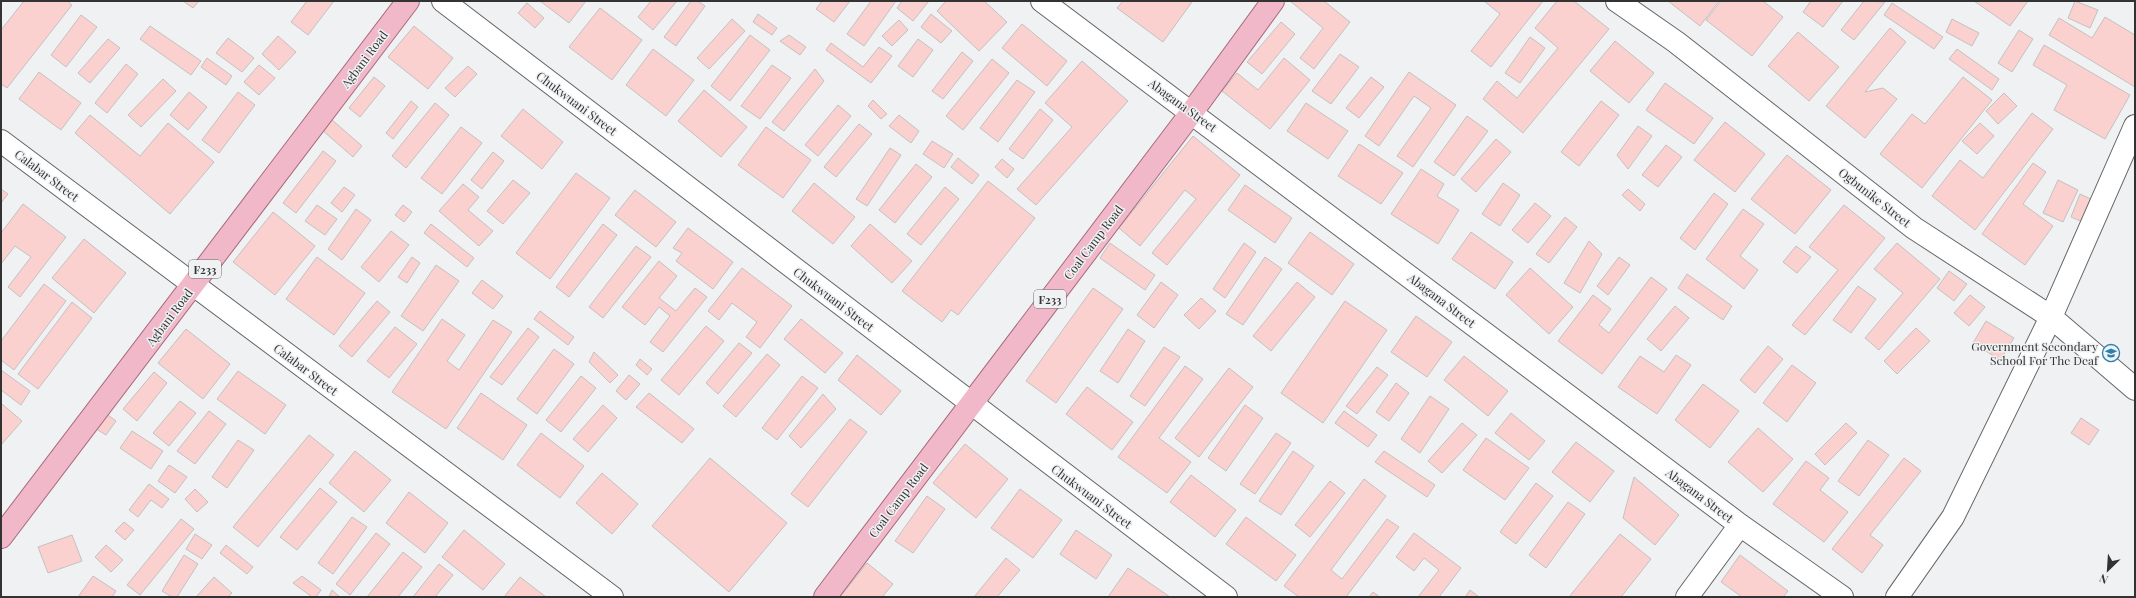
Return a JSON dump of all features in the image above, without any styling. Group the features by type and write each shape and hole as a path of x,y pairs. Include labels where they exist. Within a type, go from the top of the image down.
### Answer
{"main road":[{"name":"Agbani Road","path":"1,537 408,1"},
{"name":"Coal Camp Road","path":"825,597 970,403 1192,112 1273,1"}],"street":[{"name":"Chukwuani Street","path":"443,1 1226,597"},
{"name":"Abagana Street","path":"1042,1 1192,112 1740,525 1842,597"},
{"name":"Ogbunike Street","path":"1617,1 1682,47 1914,228 2051,317 2135,389"},
{"path":"1897,597 1953,518 2051,317 2135,126"},
{"name":"Calabar Street","path":"1,141 612,597"},
{"path":"1687,597 1740,525"}],"building":[{"path":"24,1 67,1 72,5 7,88 1,84 1,30"},
{"path":"183,1 199,1 193,8"},
{"path":"307,1 334,1 308,35 291,22"},
{"path":"540,1 586,1 569,23"},
{"path":"651,1 677,1 653,30 638,17"},
{"path":"691,1 698,1 705,6 676,46 664,37"},
{"path":"822,1 850,1 834,22 816,9"},
{"path":"871,1 896,1 864,46 847,34"},
{"path":"902,1 929,1 913,21 897,8"},
{"path":"946,1 984,1 1007,22 979,51 937,11"},
{"path":"1123,1 1192,2 1163,42 1117,8"},
{"path":"1290,1 1324,1 1350,22 1314,69 1300,58 1323,28"},
{"path":"1484,1 1543,1 1491,67 1471,51 1500,14"},
{"path":"1557,1 1574,1 1609,29 1523,133 1483,99 1497,81 1517,98 1558,48 1535,28"},
{"path":"1668,1 1719,1 1700,26"},
{"path":"1721,1 1763,1 1783,17 1752,56 1706,20"},
{"path":"1811,1 1843,1 1823,27 1803,12"},
{"path":"1864,1 1885,2 1854,40 1841,30"},
{"path":"1974,1 2028,1 2010,26"},
{"path":"2075,1 2098,10 2090,28 2068,18"},
{"path":"527,3 544,18 535,28 518,13"},
{"path":"1892,3 1943,37 1934,49 1884,15"},
{"path":"600,8 642,40 612,80 569,47"},
{"path":"758,14 777,28 772,35 753,22"},
{"path":"931,14 952,31 941,43 921,27"},
{"path":"81,15 97,27 66,67 51,55"},
{"path":"2105,17 2135,35 2135,87 2049,35 2059,18 2092,38"},
{"path":"732,19 745,31 709,69 697,58"},
{"path":"1952,19 1979,33 1972,46 1946,32"},
{"path":"899,20 908,30 892,46 882,36"},
{"path":"1281,22 1295,34 1262,74 1247,62"},
{"path":"1022,24 1067,61 1047,86 1002,48"},
{"path":"150,26 201,61 191,75 140,39"},
{"path":"414,26 453,58 428,89 388,57"},
{"path":"1890,28 1906,42 1865,92 1883,88 1897,99 1865,138 1826,106"},
{"path":"2019,30 2033,39 2012,72 1998,63"},
{"path":"1798,32 1839,67 1809,101 1768,66"},
{"path":"750,35 770,50 730,101 711,86"},
{"path":"789,35 806,47 800,55 780,41"},
{"path":"278,36 296,52 279,70 262,54"},
{"path":"1530,37 1545,48 1520,83 1505,73"},
{"path":"228,38 254,58 242,72 216,53"},
{"path":"108,39 120,48 90,83 78,73"},
{"path":"918,39 933,50 913,77 898,66"},
{"path":"1615,41 1654,73 1629,103 1590,71"},
{"path":"831,43 863,67 879,47 892,56 871,83 826,50"},
{"path":"2044,45 2130,95 2105,139 2054,110 2067,85 2033,65"},
{"path":"653,49 694,80 666,116 626,85"},
{"path":"1957,49 1999,79 1992,90 1949,59"},
{"path":"962,52 973,61 943,99 932,91"},
{"path":"1340,54 1359,67 1331,104 1312,91"},
{"path":"207,58 232,76 226,85 201,67"},
{"path":"1284,58 1310,80 1270,129 1222,91 1237,73 1258,90"},
{"path":"992,59 1009,73 963,130 946,116"},
{"path":"1082,61 1128,101 1036,205 1017,189 1072,127 1045,103"},
{"path":"126,64 138,74 107,113 95,103"},
{"path":"259,65 275,78 259,95 244,82"},
{"path":"772,65 791,78 760,119 741,106"},
{"path":"468,66 477,74 455,97 445,88"},
{"path":"815,69 824,81 784,131 772,122"},
{"path":"39,72 81,103 61,130 19,99"},
{"path":"1409,72 1456,105 1413,167 1397,156 1431,108 1414,96 1379,146 1365,136"},
{"path":"374,77 385,86 360,117 349,108"},
{"path":"1371,77 1384,87 1359,118 1346,108"},
{"path":"1963,77 1992,100 1922,188 1880,154 1912,114 1925,124"},
{"path":"163,79 176,91 141,127 128,115"},
{"path":"1017,80 1035,92 998,142 980,128"},
{"path":"1665,83 1713,118 1694,144 1646,110"},
{"path":"704,90 747,127 721,157 678,121"},
{"path":"189,92 207,107 188,130 170,115"},
{"path":"238,92 255,105 219,153 202,140"},
{"path":"2004,93 2017,106 1998,124 1986,111"},
{"path":"873,100 887,114 881,119 868,106"},
{"path":"411,101 418,107 393,139 386,133"},
{"path":"1601,101 1619,115 1579,166 1561,152"},
{"path":"435,103 449,115 406,168 392,156"},
{"path":"1306,103 1348,131 1328,159 1287,131"},
{"path":"838,105 851,116 818,156 805,145"},
{"path":"523,109 563,142 542,169 501,136"},
{"path":"1040,109 1053,120 1023,159 1009,149"},
{"path":"2032,113 2053,129 1975,230 1932,196 1960,160 1983,178"},
{"path":"90,115 140,156 168,123 214,162 170,214 75,133"},
{"path":"899,115 919,131 911,143 889,126"},
{"path":"1467,116 1488,131 1454,176 1434,162"},
{"path":"331,119 362,146 353,157 322,130"},
{"path":"1725,122 1765,154 1735,192 1694,160"},
{"path":"1980,123 1994,136 1977,154 1962,141"},
{"path":"859,124 872,134 836,177 824,167"},
{"path":"1638,126 1652,136 1628,169 1617,155"},
{"path":"461,127 482,143 442,194 421,178"},
{"path":"766,127 811,160 783,198 738,165"},
{"path":"1193,136 1240,175 1167,265 1152,253 1196,199 1185,190 1140,246 1119,228"},
{"path":"1496,139 1511,152 1476,192 1461,179"},
{"path":"932,141 953,154 944,168 923,154"},
{"path":"1359,144 1403,173 1381,204 1338,176"},
{"path":"1666,145 1682,157 1658,187 1642,175"},
{"path":"890,148 901,155 867,206 856,199"},
{"path":"323,151 336,161 296,213 283,203"},
{"path":"493,152 504,161 482,189 471,180"},
{"path":"1787,155 1831,190 1795,234 1751,199"},
{"path":"958,158 979,175 972,184 951,167"},
{"path":"1002,159 1014,169 1007,178 995,167"},
{"path":"2033,163 2046,172 2023,204 2053,226 2025,265 1982,234"},
{"path":"916,164 932,177 895,223 879,210"},
{"path":"1421,169 1444,184 1437,196 1459,210 1438,244 1391,214"},
{"path":"576,173 610,198 550,279 516,253"},
{"path":"513,180 530,193 503,224 487,211"},
{"path":"2058,180 2078,190 2063,222 2043,213"},
{"path":"988,181 1035,218 958,315 951,310 942,322 902,291"},
{"path":"814,183 855,217 833,244 792,211"},
{"path":"1503,183 1520,195 1500,226 1482,214"},
{"path":"463,184 479,197 468,210 493,231 479,246 439,211"},
{"path":"1245,185 1292,218 1275,243 1228,210"},
{"path":"344,187 355,195 342,212 331,203"},
{"path":"945,187 959,199 921,245 907,234"},
{"path":"1,189 8,194 1,203"},
{"path":"1628,189 1645,204 1640,211 1622,195"},
{"path":"635,190 676,222 656,247 615,215"},
{"path":"1714,193 1728,204 1695,250 1680,238"},
{"path":"2080,194 2093,200 2085,223 2071,217"},
{"path":"1535,203 1551,216 1528,243 1512,230"},
{"path":"23,204 66,237 20,297 8,287 31,257 15,246 1,264 1,233"},
{"path":"317,205 337,219 325,235 305,221"},
{"path":"403,205 412,212 404,222 395,215"},
{"path":"1844,205 1885,238 1805,335 1792,325 1838,270 1809,247"},
{"path":"356,209 371,220 342,260 328,249"},
{"path":"1743,209 1764,224 1740,256 1758,270 1744,289 1706,259"},
{"path":"273,212 315,246 275,295 233,262"},
{"path":"1565,217 1577,227 1549,263 1536,254"},
{"path":"431,224 474,258 467,267 424,233"},
{"path":"603,224 617,235 569,297 556,287"},
{"path":"870,224 912,261 892,283 851,246"},
{"path":"688,228 733,262 713,289 676,261 682,253 673,248"},
{"path":"391,231 409,245 379,282 361,267"},
{"path":"1310,232 1354,264 1332,295 1288,263"},
{"path":"1471,232 1513,262 1495,289 1452,259"},
{"path":"84,239 126,273 94,313 52,278"},
{"path":"1589,241 1602,254 1580,293 1564,283"},
{"path":"1110,243 1155,275 1145,290 1100,258"},
{"path":"1244,243 1256,252 1225,298 1213,289"},
{"path":"1897,243 1940,279 1879,350 1865,338 1903,293 1874,269"},
{"path":"636,246 651,257 603,318 589,307"},
{"path":"1796,246 1811,257 1797,273 1783,262"},
{"path":"317,257 365,293 334,335 286,299"},
{"path":"412,257 420,263 407,283 398,277"},
{"path":"1265,257 1282,269 1243,325 1226,314"},
{"path":"1619,257 1630,265 1608,295 1597,286"},
{"path":"659,261 677,276 659,298 676,311 695,288 707,297 663,352 650,342 670,316 659,307 645,325 622,307"},
{"path":"436,265 459,281 423,331 401,316"},
{"path":"742,268 792,306 760,348 746,337 757,322 732,303 719,320 708,311"},
{"path":"1530,268 1573,307 1549,334 1506,295"},
{"path":"1949,271 1967,284 1954,301 1937,288"},
{"path":"1687,274 1732,306 1723,320 1678,288"},
{"path":"1651,277 1667,289 1602,374 1558,341 1593,295 1611,309 1599,325 1609,333"},
{"path":"482,280 503,296 493,309 472,293"},
{"path":"1161,282 1178,295 1154,328 1137,315"},
{"path":"1297,282 1315,297 1271,351 1253,336"},
{"path":"44,284 66,301 14,370 1,360 1,341"},
{"path":"1858,286 1876,299 1851,333 1833,320"},
{"path":"1093,288 1123,309 1056,403 1026,381"},
{"path":"1970,295 1985,307 1969,326 1954,313"},
{"path":"1201,298 1216,311 1199,329 1184,315"},
{"path":"377,301 390,312 352,357 339,346"},
{"path":"1345,301 1387,330 1323,423 1281,393"},
{"path":"72,302 92,318 38,389 18,374"},
{"path":"1675,306 1689,318 1661,351 1647,339"},
{"path":"540,311 574,337 568,345 534,319"},
{"path":"1416,316 1452,342 1427,377 1391,352"},
{"path":"442,319 465,335 447,361 459,370 493,320 512,332 446,429 392,392"},
{"path":"801,319 843,353 825,373 784,339"},
{"path":"1986,321 2014,338 2000,360 1973,343"},
{"path":"706,326 724,341 679,395 661,380"},
{"path":"395,327 417,344 389,378 367,361"},
{"path":"528,328 539,337 502,385 490,377"},
{"path":"1916,328 1930,341 1897,374 1884,361"},
{"path":"186,329 230,364 203,399 158,363"},
{"path":"1128,329 1145,341 1118,383 1100,371"},
{"path":"739,343 752,353 718,394 706,383"},
{"path":"1768,346 1783,359 1755,393 1740,380"},
{"path":"1164,347 1180,357 1145,406 1130,396"},
{"path":"554,349 574,364 537,414 517,399"},
{"path":"594,352 618,375 610,383 589,362"},
{"path":"767,354 780,365 736,417 723,406"},
{"path":"857,355 901,391 881,415 838,380"},
{"path":"1676,355 1691,365 1657,414 1618,387 1640,356 1664,372"},
{"path":"1464,356 1508,391 1488,416 1444,380"},
{"path":"640,359 652,369 647,375 636,365"},
{"path":"1792,365 1816,383 1787,422 1763,403"},
{"path":"1185,366 1203,379 1159,438 1191,462 1167,493 1118,457"},
{"path":"1377,367 1388,375 1357,414 1346,406"},
{"path":"1229,368 1253,387 1199,457 1175,438"},
{"path":"1,370 30,391 21,405 1,390"},
{"path":"238,371 286,405 265,434 217,399"},
{"path":"154,372 167,383 137,421 123,409"},
{"path":"629,375 640,384 626,400 616,391"},
{"path":"581,376 596,388 561,432 546,420"},
{"path":"802,376 818,388 777,440 762,428"},
{"path":"1396,383 1409,393 1389,421 1376,412"},
{"path":"1703,384 1739,411 1710,448 1675,420"},
{"path":"1087,387 1133,422 1112,450 1066,414"},
{"path":"481,393 527,425 503,460 457,428"},
{"path":"649,393 694,429 682,443 636,407"},
{"path":"823,394 836,409 801,448 789,436"},
{"path":"1430,396 1449,409 1420,453 1401,439"},
{"path":"180,401 196,413 169,446 153,433"},
{"path":"2,404 22,421 1,445 1,405"},
{"path":"603,405 617,418 588,452 573,439"},
{"path":"1245,405 1263,418 1226,471 1208,458"},
{"path":"209,411 226,424 195,464 177,451"},
{"path":"1344,411 1377,435 1368,447 1335,423"},
{"path":"104,412 116,421 106,435 93,427"},
{"path":"1511,413 1545,441 1529,460 1495,433"},
{"path":"2081,418 2099,430 2089,445 2071,433"},
{"path":"850,419 867,432 808,507 791,494"},
{"path":"1462,423 1477,435 1442,473 1428,461"},
{"path":"1846,423 1857,433 1825,465 1815,454"},
{"path":"1758,428 1793,459 1763,492 1728,462"},
{"path":"132,431 163,451 151,469 120,448"},
{"path":"541,433 584,466 560,498 517,465"},
{"path":"1276,433 1291,443 1255,494 1240,484"},
{"path":"309,435 334,455 258,547 233,527"},
{"path":"1486,438 1529,468 1505,500 1463,470"},
{"path":"238,440 254,450 227,488 212,477"},
{"path":"1868,440 1889,455 1859,496 1838,481"},
{"path":"1576,442 1614,471 1590,502 1552,472"},
{"path":"965,444 1008,479 976,518 933,483"},
{"path":"355,451 391,480 364,512 329,483"},
{"path":"1293,451 1314,466 1281,515 1259,501"},
{"path":"1384,451 1435,485 1427,497 1375,462"},
{"path":"710,458 787,523 729,592 652,526"},
{"path":"1904,458 1921,471 1870,535 1883,545 1862,573 1832,549"},
{"path":"1806,461 1829,478 1820,490 1848,512 1824,542 1773,504"},
{"path":"169,465 187,477 175,493 158,481"},
{"path":"602,473 638,504 612,534 576,503"},
{"path":"1191,475 1236,510 1215,537 1170,502"},
{"path":"1634,477 1679,515 1655,545 1623,518"},
{"path":"1364,479 1386,496 1331,570 1342,579 1387,519 1399,527 1346,597 1299,597 1284,586"},
{"path":"1330,481 1345,493 1310,537 1295,525"},
{"path":"1536,483 1553,496 1516,544 1500,532"},
{"path":"149,484 169,499 162,508 151,500 138,517 129,510"},
{"path":"320,488 337,502 297,550 280,537"},
{"path":"195,489 208,502 197,512 185,499"},
{"path":"1020,489 1062,520 1033,558 991,528"},
{"path":"409,492 448,523 425,553 386,523"},
{"path":"927,496 945,509 913,553 895,541"},
{"path":"1568,502 1585,514 1546,568 1529,555"},
{"path":"352,517 367,527 333,574 318,563"},
{"path":"1246,517 1296,555 1276,581 1226,544"},
{"path":"181,519 194,529 140,595 127,585"},
{"path":"124,522 134,530 125,540 115,531"},
{"path":"464,530 505,564 483,590 442,557"},
{"path":"1076,530 1112,555 1096,579 1060,554"},
{"path":"376,533 390,544 350,595 336,584"},
{"path":"1414,533 1461,568 1439,597 1418,597 1439,570 1424,558 1414,571 1396,557"},
{"path":"195,534 212,545 202,559 186,549"},
{"path":"1620,534 1651,559 1621,597 1569,597"},
{"path":"72,535 82,561 48,573 38,547"},
{"path":"106,545 123,560 111,572 95,557"},
{"path":"226,545 253,567 247,574 220,553"},
{"path":"403,552 422,567 398,597 367,597"},
{"path":"184,555 198,564 177,597 172,597 162,591"},
{"path":"1740,555 1788,591 1783,597 1742,597 1721,582"},
{"path":"1006,558 1020,570 997,597 974,597"},
{"path":"867,563 893,584 882,597 840,597"},
{"path":"439,564 453,575 435,597 413,597"},
{"path":"1128,568 1170,597 1108,597"},
{"path":"93,576 116,591 112,597 78,597"},
{"path":"302,576 321,590 316,597 312,597 293,583"},
{"path":"214,577 232,593 228,597 196,597"},
{"path":"520,577 546,597 504,597"},
{"path":"332,590 340,597 329,597"},
{"path":"1470,590 1479,597 1465,597"},
{"path":"1373,592 1380,597 1369,597"}],"place":[{"name":"Government Secondary School For The Deaf","path":"2111,353"}]}
